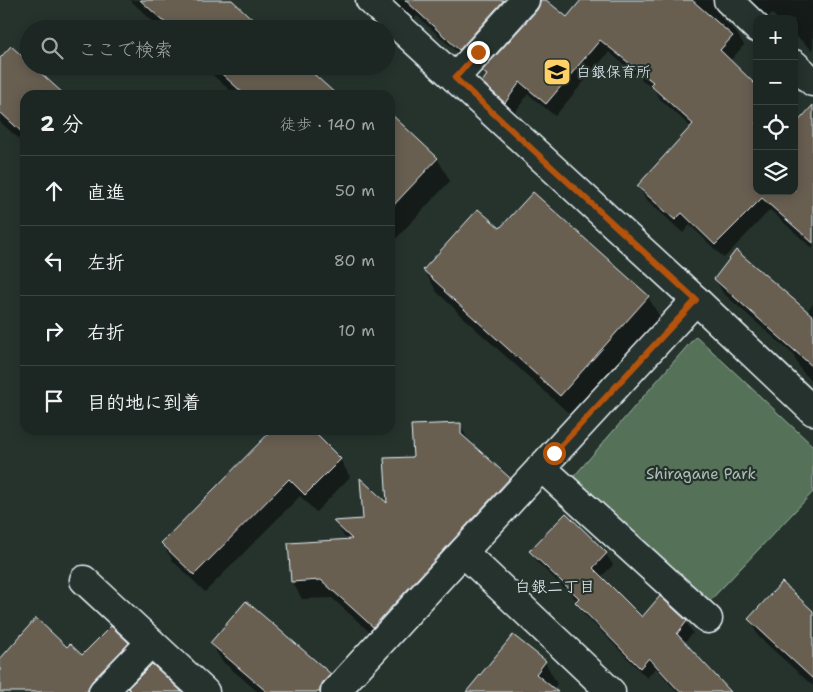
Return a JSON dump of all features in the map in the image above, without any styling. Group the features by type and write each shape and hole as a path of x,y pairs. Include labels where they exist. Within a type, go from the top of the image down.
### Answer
{"street":[{"path":"370,0 392,20"},
{"path":"455,78 525,0"},
{"path":"728,0 753,24"},
{"path":"395,23 696,300 813,411"},
{"path":"798,68 813,82"},
{"path":"335,692 696,300"},
{"path":"541,467 708,619"},
{"path":"463,552 611,692"},
{"path":"84,580 205,692"},
{"path":"103,692 151,642"}],"green space":[{"name":"Shiragane Park","path":"696,336 813,446 813,492 703,608 569,482"}],"building":[{"path":"140,0 232,0 253,20 162,20"},
{"path":"405,0 504,0 459,50"},
{"path":"540,0 546,0 567,17 581,0 692,0 733,36 720,50 753,82 753,195 798,195 798,122 813,105 813,243 762,198 715,245 682,213 675,220 637,186 693,124 650,85 653,82 600,40 546,104 520,82 505,103 482,82 487,75 482,71 537,10"},
{"path":"11,46 20,54 20,75 43,75 59,90 20,90 20,130 0,112 0,58"},
{"path":"223,75 315,75 331,90 239,90"},
{"path":"395,118 438,158 395,204"},
{"path":"533,192 649,296 560,396 423,270 478,209 500,228"},
{"path":"736,250 813,316 813,367 714,279"},
{"path":"461,423 461,434 510,478 373,627 321,580 291,582 288,543 352,539 333,521 363,519 360,478 387,503 384,458 413,457 411,425"},
{"path":"267,435 317,435 341,459 305,495 289,479 194,575 161,543"},
{"path":"566,513 607,553 593,568 642,617 660,596 687,621 677,634 731,692 680,692 649,658 640,668 575,602 579,598 529,551"},
{"path":"782,582 813,611 813,679 748,619"},
{"path":"246,601 331,674 323,682 320,692 267,692 210,643"},
{"path":"36,618 67,647 70,644 82,655 111,626 129,643 92,681 88,692 0,692 0,659"},
{"path":"513,635 546,661 536,674 558,692 466,692"},
{"path":"152,664 182,692 132,692 128,688"}],"place":[{"name":"白銀保育所","path":"557,72"}],"district":[{"name":"白銀二丁目","path":"555,586"}],"route":[{"path":"478,52 455,78 696,300 554,453"}]}
